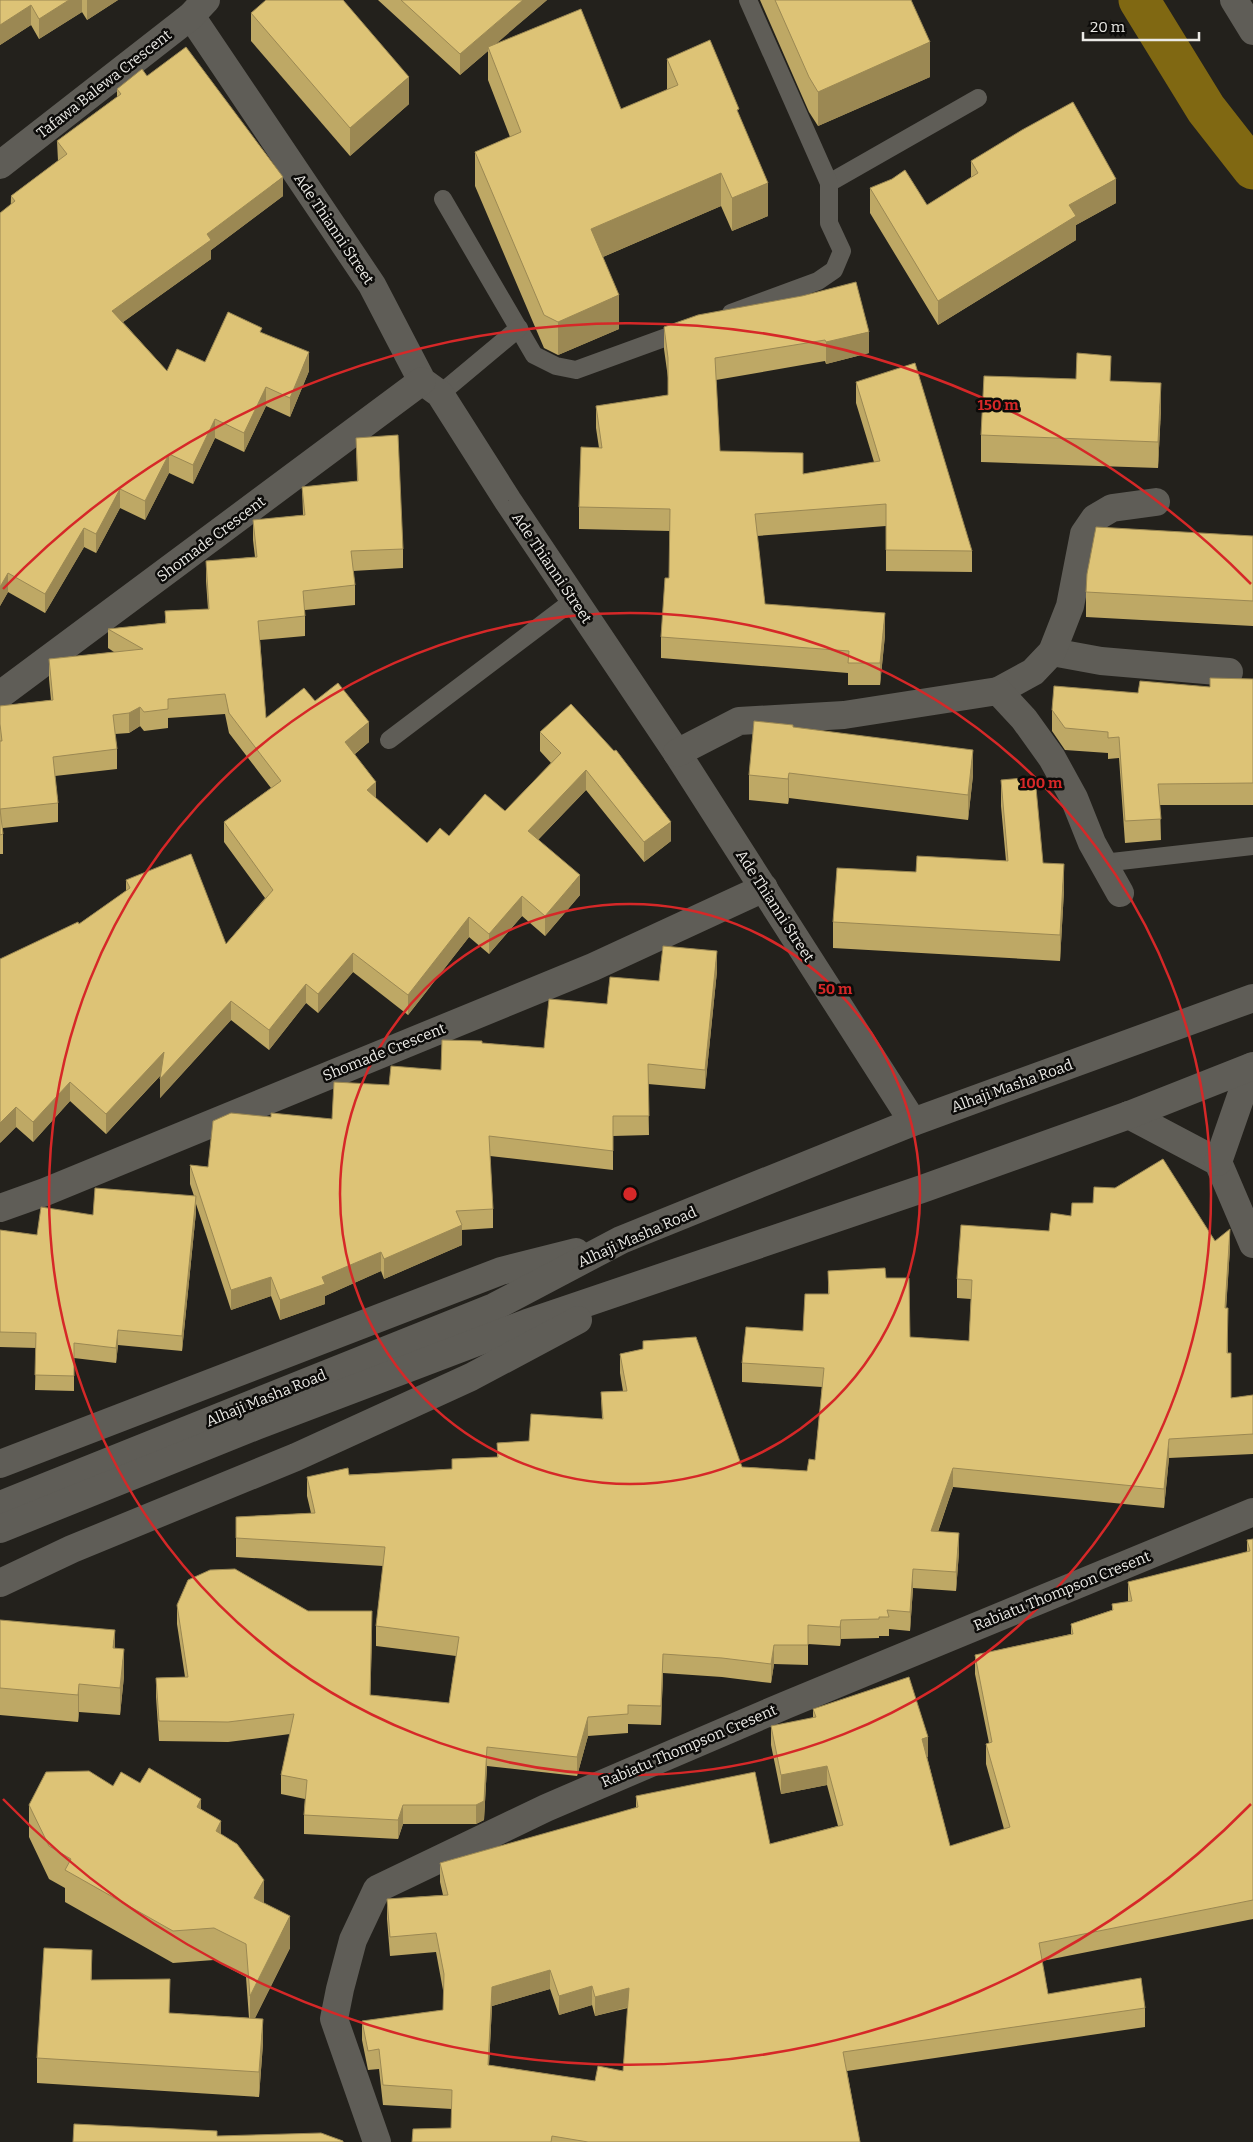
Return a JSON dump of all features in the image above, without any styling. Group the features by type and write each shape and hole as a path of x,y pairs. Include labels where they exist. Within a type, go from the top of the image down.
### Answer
{"street":[{"path":"1234,0 1253,31"},
{"name":"Tafawa Balewa Crescent","path":"0,165 199,8"},
{"name":"Ade Thianni Street","path":"199,8 372,285 431,388 677,753 912,1122"},
{"name":"Shomade Crescent","path":"0,695 431,388"},
{"path":"677,753 739,721 844,714 998,691 1033,672 1052,652 1070,606 1084,534 1095,518 1112,508 1156,502"},
{"path":"1052,652 1101,661 1229,672"},
{"path":"998,691 1024,719 1052,758 1074,798 1092,843 1120,893"},
{"name":"Shomade Crescent","path":"0,1208 45,1192 593,967 764,888"},
{"name":"Alhaji Masha Road","path":"0,1530 494,1307 621,1240 912,1122 1253,998"},
{"path":"1218,1162 1252,1067"},
{"name":"Alhaji Masha Road","path":"0,1505 251,1416 922,1189 1129,1115 1252,1067"},
{"path":"1129,1115 1218,1162 1253,1244"},
{"path":"0,1464 501,1271 621,1240"},
{"path":"0,1584 72,1549 296,1457 471,1377 654,1280"},
{"name":"Rabiatu Thompson Cresent","path":"377,2142 334,2019 353,1940 376,1889 546,1808 786,1705 1253,1512"}],"lane":[{"path":"443,199 534,354 556,366 576,370 818,281 834,270 842,251 829,222 829,183 748,0"},
{"path":"829,183 978,98"},
{"path":"431,388 519,328"},
{"path":"389,740 574,600"},
{"path":"1103,863 1253,846"}],"building":[{"path":"0,0 69,0 39,19 31,5 0,25"},
{"path":"266,0 343,0 409,77 350,128 251,13"},
{"path":"401,0 523,0 460,54"},
{"path":"775,0 911,0 930,42 818,92 809,77"},
{"path":"581,9 621,109 678,85 667,59 710,40 768,183 732,198 721,173 591,229 619,295 558,322 544,315 475,152 521,132 488,47"},
{"path":"186,47 283,177 207,234 211,240 112,311 167,371 177,349 205,362 228,312 262,328 260,332 309,352 290,398 266,387 244,433 215,419 193,465 169,454 145,501 120,489 96,534 84,528 45,594 8,573 0,587 0,213 15,201 11,196 67,154 57,141 121,94 117,89 142,69 147,76"},
{"path":"1073,102 1116,179 1069,205 1076,216 938,301 870,188 892,179 905,170 927,205 978,173 971,161"},
{"path":"856,282 869,332 826,342 825,340 715,358 720,451 803,453 803,474 880,461 856,382 915,363 972,551 886,550 886,504 755,514 765,604 885,613 880,663 848,663 849,651 661,637 665,578 669,578 670,509 579,507 581,447 602,448 596,406 668,395 668,358 664,327 698,315 802,296"},
{"path":"1077,353 1111,356 1110,381 1161,383 1158,442 981,435 984,376 1076,379"},
{"path":"398,435 403,549 351,551 355,585 303,591 305,616 258,621 266,718 304,688 315,701 338,683 369,722 345,742 376,782 367,790 427,843 440,828 449,836 485,794 505,811 561,753 540,732 571,704 614,751 616,750 671,822 644,842 586,770 528,831 580,875 545,916 522,896 489,934 469,917 408,995 353,953 318,994 306,984 269,1030 231,1001 160,1079 164,1052 106,1114 70,1082 33,1122 16,1107 0,1123 0,959 78,922 79,924 130,888 126,880 191,854 226,944 273,890 224,822 281,781 229,713 225,694 168,699 168,709 144,712 140,707 129,713 113,715 117,749 53,757 58,803 0,809 0,741 2,741 0,706 53,700 49,659 143,649 108,629 166,623 165,611 209,609 206,561 257,557 253,520 305,515 302,487 358,481 356,438"},
{"path":"1096,527 1253,536 1253,601 1086,592 1087,574"},
{"path":"1210,678 1253,679 1253,783 1158,784 1161,819 1125,821 1119,737 1108,738 1108,732 1065,728 1052,710 1054,686 1138,693 1140,681 1210,687"},
{"path":"754,721 973,750 968,795 789,773 788,779 749,775"},
{"path":"1035,777 1043,863 1064,864 1060,935 833,922 837,868 916,872 917,856 1008,861 1001,780"},
{"path":"0,809 3,834 0,835"},
{"path":"663,946 717,951 705,1070 648,1064 649,1116 613,1116 613,1151 489,1136 493,1209 456,1211 462,1225 384,1259 381,1252 322,1277 325,1284 280,1300 271,1277 231,1290 190,1165 208,1167 213,1121 231,1113 271,1117 271,1113 332,1119 334,1082 389,1085 391,1066 441,1070 442,1040 482,1041 482,1043 544,1048 549,999 607,1004 610,977 659,981"},
{"path":"1163,1159 1215,1241 1230,1229 1225,1308 1228,1308 1227,1353 1231,1353 1231,1398 1253,1395 1253,1434 1169,1439 1164,1489 953,1468 931,1531 959,1533 956,1572 913,1569 910,1612 887,1610 889,1617 841,1620 840,1627 808,1625 808,1645 774,1645 771,1664 663,1654 661,1706 628,1705 628,1714 588,1717 577,1757 487,1747 484,1801 476,1805 403,1805 398,1820 304,1815 307,1780 281,1775 294,1714 228,1722 159,1721 156,1678 188,1677 177,1605 188,1580 210,1570 235,1569 308,1611 372,1611 370,1695 449,1703 459,1637 376,1626 385,1547 236,1538 236,1517 315,1513 307,1477 348,1468 349,1475 452,1469 452,1459 498,1457 497,1443 529,1441 531,1414 603,1419 601,1392 627,1391 620,1354 643,1349 643,1341 696,1337 742,1467 807,1471 809,1459 815,1460 824,1368 742,1363 746,1327 803,1331 805,1294 829,1294 828,1271 885,1268 886,1278 909,1278 910,1337 969,1341 972,1280 957,1279 961,1225 1049,1231 1051,1213 1071,1216 1072,1203 1093,1203 1094,1187 1115,1188"},
{"path":"95,1188 196,1196 182,1336 118,1330 116,1348 74,1343 74,1376 35,1375 36,1333 0,1332 0,1230 37,1235 41,1207 93,1215"},
{"path":"1253,1539 1253,1900 1039,1943 1048,1994 1141,1978 1145,2008 843,2052 860,2142 588,2142 552,2136 551,2142 412,2142 413,2129 451,2128 452,2090 383,2085 379,2049 368,2051 362,2021 443,2010 444,1974 436,1933 390,1937 387,1899 448,1895 440,1863 638,1807 636,1796 755,1772 770,1844 843,1825 827,1766 781,1775 771,1726 816,1717 813,1709 909,1677 928,1737 922,1739 950,1846 1010,1827 986,1744 992,1742 975,1655 1073,1634 1071,1624 1113,1610 1112,1604 1132,1601 1128,1582 1250,1551 1247,1540","holes":["550,1970 559,1996 592,1986 595,1997 629,1988 623,2071 598,2066 595,2081 488,2065 492,1987"]},
{"path":"0,1620 115,1630 113,1648 124,1649 120,1688 79,1684 78,1695 0,1688"},
{"path":"149,1768 201,1799 197,1807 221,1821 216,1831 237,1844 264,1880 254,1898 290,1916 250,1996 246,1944 214,1928 173,1931 65,1870 71,1859 49,1846 29,1805 46,1772 89,1771 113,1786 121,1772 140,1783"},
{"path":"44,1948 92,1950 91,1980 170,1979 169,2013 263,2019 259,2072 37,2058"},
{"path":"74,2124 217,2131 217,2136 321,2133 343,2142 73,2142"}],"waterway":[{"path":"1139,0 1206,109 1253,169"}]}
